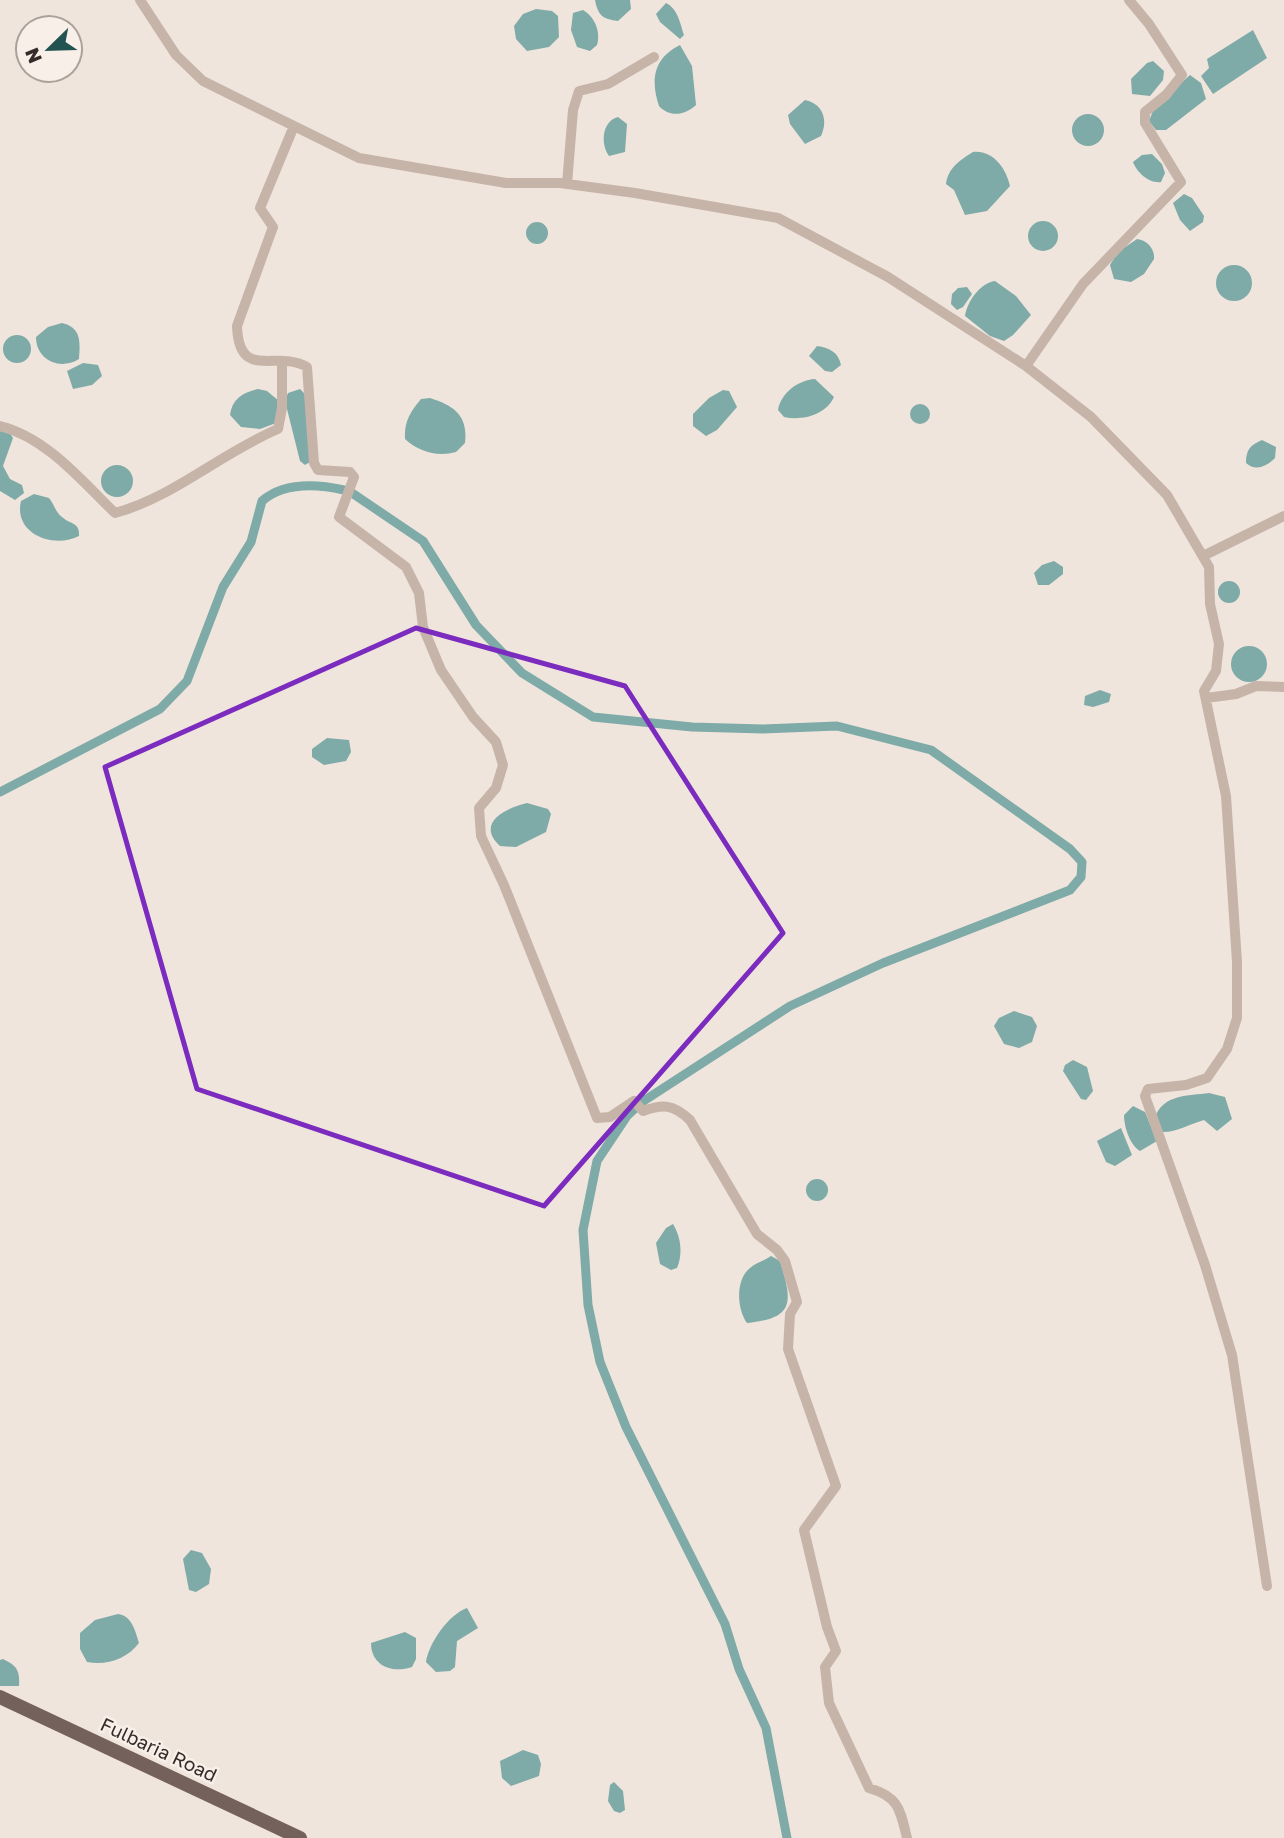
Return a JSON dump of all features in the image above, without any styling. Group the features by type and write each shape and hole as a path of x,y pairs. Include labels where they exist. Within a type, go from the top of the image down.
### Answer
{"main road":[{"name":"Fulbaria Road","path":"0,1697 300,1838"}],"street":[{"path":"140,0 176,55 203,81 359,158 506,183 567,184 720,206 778,218 888,278 1026,366 1091,417 1167,495 1209,567 1210,604 1219,644 1216,671 1205,691 1226,796 1237,962 1237,1018 1227,1049 1207,1078 1186,1085 1148,1089 1145,1096 1205,1265 1232,1355 1267,1587"},
{"path":"1026,366 1083,284 1181,181 1145,123 1145,112 1166,95 1182,75 1149,24 1129,0"},
{"path":"567,184 573,110 579,91 607,84 654,57"},
{"path":"294,126 260,208 273,227 237,326 239,341 246,357 253,360 282,360 307,368 314,463 318,470 350,472 354,477 339,517 406,567 419,593 423,627 441,670 473,717 496,742 503,765 496,788 480,808 481,836 504,885 597,1118 610,1117 634,1101 643,1111 661,1105 672,1107 690,1119 757,1234 777,1250 791,1276 797,1303 790,1314 788,1349 836,1486 804,1530 827,1627 836,1651 825,1667 830,1703 869,1788 885,1793 899,1806 907,1838"},
{"path":"0,426 18,431 61,461 115,513 145,505 243,445 278,429 282,408 282,360"},
{"path":"1203,556 1284,516"},
{"path":"1206,698 1236,694 1256,686 1284,687"}],"highlighted area":[{"path":"416,628 625,686 783,933 544,1206 197,1089 105,767"}],"water":[{"path":"595,0 630,0 631,9 618,21 613,20 602,15"},
{"path":"666,3 678,17 684,35 680,39 660,22 656,14"},
{"path":"536,9 552,11 558,16 559,37 549,47 527,51 516,39 514,26 523,14"},
{"path":"583,10 594,21 597,30 597,45 590,51 577,47 571,30 573,13"},
{"path":"1253,30 1267,58 1213,94 1201,76 1209,68 1207,59"},
{"path":"680,45 692,66 696,105 682,113 673,114 659,106 655,78 656,70 664,56"},
{"path":"1153,61 1164,71 1163,80 1150,96 1132,94 1131,79 1147,63"},
{"path":"1190,75 1201,83 1206,99 1166,130 1156,130 1149,121 1154,108"},
{"path":"805,100 820,109 824,125 821,136 805,144 790,124 788,115"},
{"path":"1088,114 1099,119 1104,130 1099,141 1088,146 1077,141 1072,130 1077,119"},
{"path":"618,117 627,124 625,152 609,156 604,145 604,134 609,123"},
{"path":"973,152 987,154 998,162 1010,186 987,211 965,215 954,190 946,184 952,169"},
{"path":"1152,154 1162,164 1165,173 1161,182 1144,177 1133,162 1142,155"},
{"path":"1184,194 1192,198 1204,216 1203,222 1190,231 1180,220 1173,203"},
{"path":"1043,221 1049,222 1057,230 1057,242 1049,250 1043,251 1037,250 1029,242 1028,236 1029,230 1037,222"},
{"path":"537,222 545,225 548,233 545,241 537,244 529,241 526,233 529,225"},
{"path":"1137,239 1150,246 1154,259 1144,274 1131,282 1114,279 1110,265 1118,252"},
{"path":"1234,265 1247,270 1252,283 1247,296 1234,301 1221,296 1216,283 1221,270"},
{"path":"995,281 1016,296 1031,315 1004,341 990,336 965,316 975,294 984,285"},
{"path":"967,287 972,294 963,307 957,310 951,304 952,294 958,288"},
{"path":"62,323 73,328 79,341 79,359 64,364 45,357 40,352 36,337 48,327"},
{"path":"17,335 27,339 31,349 27,359 17,363 7,359 3,349 7,339"},
{"path":"817,346 833,351 841,365 832,372 825,371 809,356"},
{"path":"83,363 98,365 102,376 92,385 73,389 67,371"},
{"path":"815,379 834,397 830,403 813,415 784,417 778,410 787,393 802,382"},
{"path":"258,389 267,391 279,401 276,423 260,429 241,427 230,415 233,405 243,394"},
{"path":"300,389 305,394 310,462 305,465 300,461 285,401 288,393"},
{"path":"723,390 729,391 737,407 717,430 706,436 693,426 693,414 709,398"},
{"path":"430,398 453,409 462,419 465,443 456,452 429,452 405,439 411,413 421,399"},
{"path":"920,404 927,407 930,414 927,421 920,424 913,421 910,414 913,407"},
{"path":"0,431 10,433 13,438 3,466 10,479 22,485 24,493 15,500 0,491"},
{"path":"1262,440 1276,447 1275,458 1261,467 1250,466 1246,463 1248,451"},
{"path":"117,465 129,469 133,481 129,493 117,497 105,493 101,481 105,469"},
{"path":"34,494 49,498 60,515 76,526 79,536 58,541 38,536 29,530 20,513 21,501"},
{"path":"1054,561 1063,567 1063,574 1049,585 1038,585 1034,573 1042,565"},
{"path":"1229,581 1239,588 1240,592 1233,602 1229,603 1219,596 1218,592 1225,582"},
{"path":"1249,646 1261,652 1267,664 1261,676 1249,682 1237,676 1231,664 1237,652"},
{"path":"1100,690 1111,694 1109,702 1093,707 1084,705 1085,696"},
{"path":"327,738 349,740 351,752 346,761 324,765 312,757 312,749"},
{"path":"527,803 548,809 551,814 546,832 516,847 500,846 493,838 492,824 503,813"},
{"path":"1014,1011 1032,1017 1037,1026 1032,1042 1019,1048 1004,1044 994,1026 999,1018"},
{"path":"1073,1060 1087,1067 1093,1091 1086,1100 1081,1099 1063,1071 1065,1065"},
{"path":"1209,1093 1225,1097 1232,1119 1217,1131 1204,1120 1163,1132 1155,1117 1164,1104 1185,1096"},
{"path":"1133,1106 1145,1112 1157,1141 1140,1151 1131,1140 1124,1120 1124,1115"},
{"path":"1121,1128 1132,1155 1115,1166 1106,1162 1097,1141"},
{"path":"817,1179 825,1182 828,1190 825,1198 817,1201 809,1198 806,1190 809,1182"},
{"path":"673,1224 680,1251 677,1268 671,1270 660,1264 656,1243 666,1228"},
{"path":"771,1256 780,1261 787,1287 786,1305 775,1317 747,1323 741,1310 739,1295 742,1280 750,1268"},
{"path":"191,1550 202,1553 211,1569 209,1584 196,1592 189,1590 183,1559"},
{"path":"467,1608 478,1628 457,1641 455,1667 450,1671 436,1672 426,1662 431,1647 446,1623"},
{"path":"118,1614 130,1621 139,1643 116,1660 87,1662 80,1649 80,1633 95,1620"},
{"path":"405,1632 416,1638 416,1659 412,1667 390,1668 378,1662 371,1643"},
{"path":"3,1659 17,1669 19,1686 0,1686 0,1660"},
{"path":"523,1750 538,1755 541,1764 539,1776 511,1786 502,1778 500,1761"},
{"path":"614,1782 623,1791 625,1810 620,1813 614,1811 608,1801 610,1785"}],"waterway":[{"path":"0,792 160,709 187,681 223,587 251,542 262,501 280,490 301,486 344,490"},
{"path":"352,493 423,541 476,625 522,673 593,717 692,727 763,729 837,726 931,750 1070,849 1082,862 1081,877 1070,890 883,963 790,1006 642,1102 627,1116 597,1161 583,1230 588,1305 600,1362 626,1427 725,1624 739,1669 766,1728 787,1838"}]}
